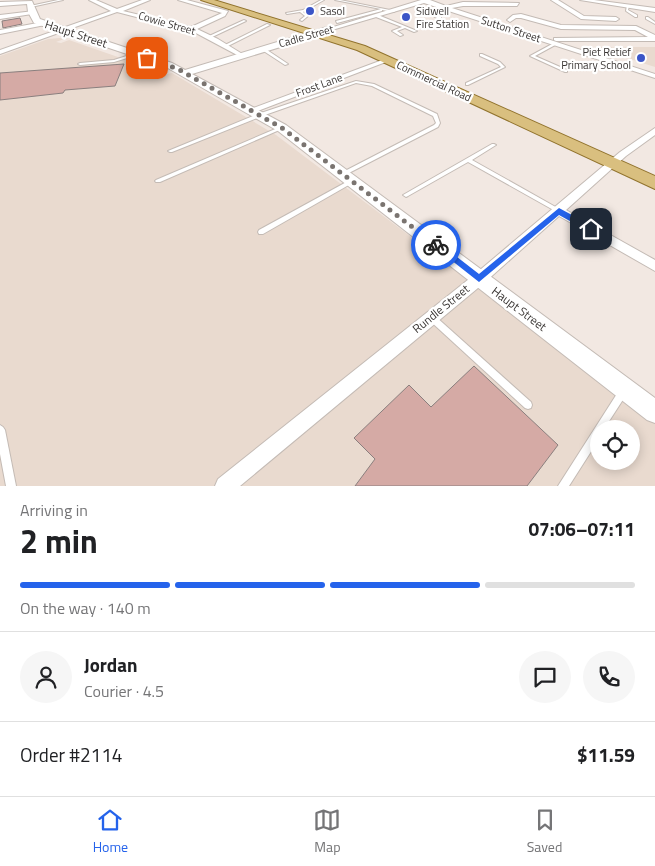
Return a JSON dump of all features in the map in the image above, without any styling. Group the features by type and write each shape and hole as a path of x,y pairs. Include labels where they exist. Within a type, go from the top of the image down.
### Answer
{"main road":[{"name":"Commercial Road","path":"205,0 361,48 618,159 655,168"},
{"name":"Commercial Road","path":"283,12 334,26 510,103"},
{"name":"Commercial Road","path":"528,110 618,159 655,183"}],"street":[{"name":"Cowie Street","path":"92,0 106,8 191,29 210,36 241,56"},
{"path":"0,52 147,0"},
{"path":"181,0 226,12 191,29"},
{"name":"Cadle Street","path":"185,73 314,34 334,26 377,16 425,0"},
{"name":"Sutton Street","path":"425,0 555,41 655,76"},
{"name":"Sutton Street","path":"434,0 533,34"},
{"path":"554,0 584,18 616,19"},
{"path":"583,0 655,10"},
{"path":"450,7 463,4 515,2 522,9"},
{"path":"0,4 28,5"},
{"path":"0,17 28,5"},
{"name":"Haupt Street","path":"28,5 35,19 43,24 64,29 169,65 282,128 655,412"},
{"path":"472,12 484,9 522,9 537,15 531,15"},
{"path":"502,22 510,20 566,35 653,38"},
{"path":"0,32 43,24"},
{"path":"555,41 653,38"},
{"name":"Sutton Street","path":"584,51 655,70"},
{"name":"Frost Lane","path":"256,112 387,60"},
{"name":"Rundle Street","path":"225,486 479,279 618,159 655,131"},
{"path":"559,211 655,266"}],"lane":[{"path":"28,5 62,0"},
{"path":"301,16 323,0"},
{"path":"336,0 394,11"},
{"path":"628,6 627,10 636,16"},
{"path":"440,18 429,13 450,7"},
{"path":"334,26 384,8"},
{"path":"377,16 415,31"},
{"path":"647,18 655,23"},
{"path":"210,36 245,21"},
{"path":"225,46 268,25"},
{"path":"401,35 394,31 405,27"},
{"path":"555,41 532,56 566,70"},
{"path":"263,49 286,64"},
{"path":"80,64 114,61 136,54"},
{"path":"468,84 503,67 500,63 481,55"},
{"path":"170,151 256,112 361,81 435,115 438,122 436,126 347,178 261,232"},
{"path":"158,181 282,128"},
{"path":"406,195 494,145"},
{"path":"468,160 559,211"},
{"path":"432,317 528,405"},
{"path":"605,420 625,389"},
{"path":"0,430 10,486"},
{"path":"563,486 590,443"}],"shaded area":[{"path":"48,39 64,39 56,42 61,43 69,40 167,74 172,73 276,135 655,424 655,486 0,486 0,56"},
{"name":"Piet Retief Primary School","path":"599,47 655,47 655,67 599,49"}],"building":[{"path":"20,18 22,24 3,28 2,21"},
{"path":"124,64 115,86 65,90 63,93 0,100 0,73"},
{"path":"474,366 558,445 527,486 355,486 375,459 354,438 409,385 431,407"}],"way so far":[{"path":"147,58 178,69 282,128 436,245"}],"place":[{"name":"Sasol","path":"310,11"},
{"name":"Sidwell Fire Station","path":"406,17"},
{"name":"Piet Retief Primary School","path":"641,58"}],"route":[{"path":"436,245 479,279 559,211 591,229"}]}
